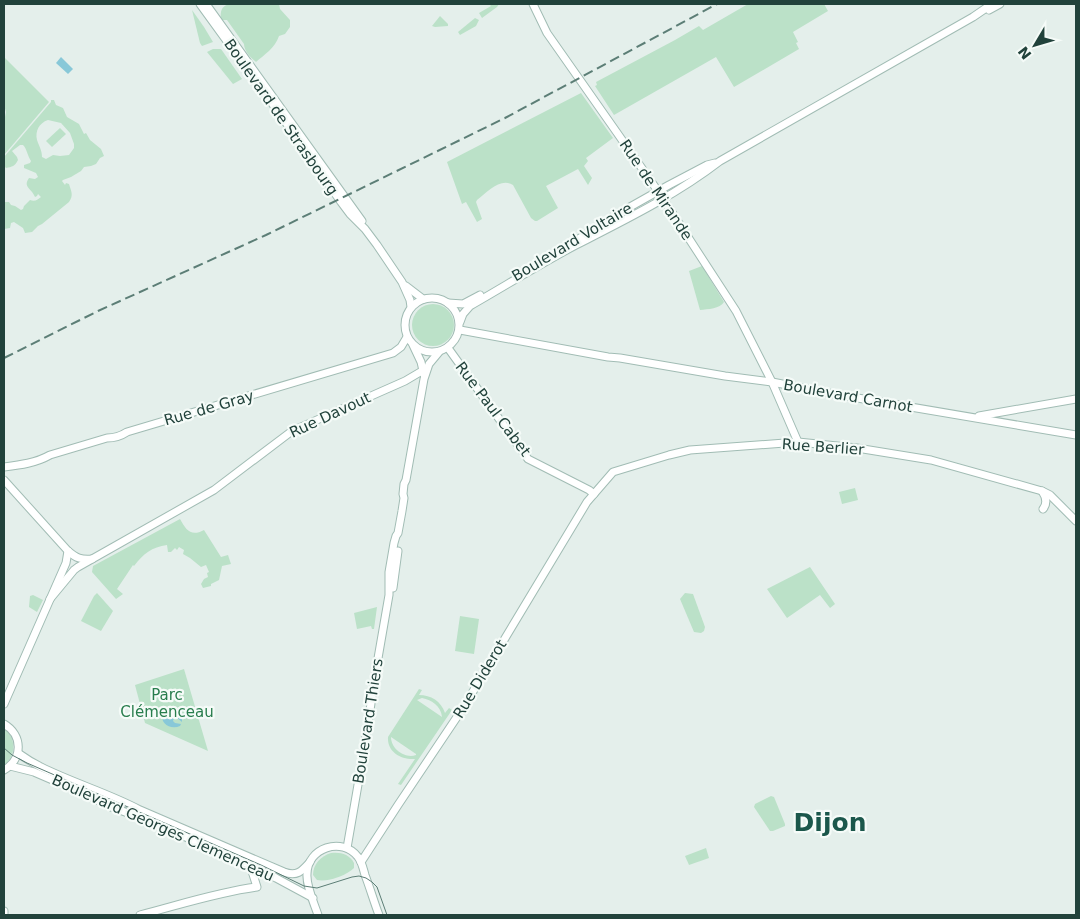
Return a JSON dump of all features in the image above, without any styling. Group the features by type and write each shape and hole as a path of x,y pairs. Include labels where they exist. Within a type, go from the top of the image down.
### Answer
{"street":[{"name":"Boulevard de Strasbourg","path":"200,4 341,202 350,214 365,228"},
{"name":"Boulevard de Strasbourg","path":"206,4 350,203 402,282"},
{"name":"Rue de Mirande","path":"532,4 542,25 556,47 663,198 736,311 772,382 798,442"},
{"name":"Boulevard Voltaire","path":"460,322 463,314 470,306 570,248 663,198 706,172 720,161 973,17 992,4"},
{"name":"Boulevard Voltaire","path":"973,17 979,16 1000,4"},
{"name":"Boulevard Voltaire","path":"448,303 463,304 478,297 614,216 707,165 720,161"},
{"path":"402,282 423,300"},
{"path":"402,282 411,307"},
{"path":"413,345 423,351 439,352 448,348 456,340 460,330 460,322 456,312 448,303 442,299 428,298 411,307 407,314 405,324 407,337 413,345 425,373"},
{"name":"Boulevard Carnot","path":"460,330 549,346 588,348 607,352 620,358 724,376 772,382 1076,435"},
{"name":"Rue de Gray","path":"4,467 14,467 98,441 121,436 127,432 394,353 401,347 407,337"},
{"name":"Rue Paul Cabet","path":"448,348 528,459 594,494"},
{"name":"Boulevard Thiers","path":"347,848 390,595 390,572 404,498 402,494 425,373 429,364 439,352"},
{"name":"Rue Davout","path":"50,599 78,567 214,490 292,431 425,373"},
{"path":"974,417 1076,399"},
{"path":"1014,424 1012,415 1016,410"},
{"name":"Rue Berlier","path":"594,494 613,472 676,453 695,449 798,442 857,448 932,460 1042,491 1050,495 1076,521"},
{"path":"4,473 14,467"},
{"path":"4,480 68,551 78,558 92,559"},
{"path":"1042,491 1045,494 1046,501 1043,509"},
{"name":"Rue Diderot","path":"362,862 463,708 587,502 594,494"},
{"path":"4,704 66,563 68,551"},
{"path":"4,724 12,730 18,745 18,753 15,760 7,768"},
{"name":"Boulevard Georges Clemenceau","path":"18,753 40,767 93,790 117,798 140,810 284,872 298,874 310,862"},
{"name":"Boulevard Georges Clemenceau","path":"7,768 34,772 108,806 142,818 250,866 313,898"},
{"path":"318,915 307,881 310,862 319,851 338,846 347,848 357,855 362,862 379,915"},
{"path":"140,915 211,896 257,887 250,866"},
{"path":"4,910 4,915"}],"green space":[{"path":"231,4 279,4 280,9 290,20 290,27 285,34 279,36 272,48 256,62 248,54 244,44 227,20 221,20 222,9"},
{"path":"489,4 499,4 482,18 479,13 491,6"},
{"path":"748,4 824,4 828,11 793,32 799,49 734,87 716,57 614,115 595,86 597,85 596,82 699,26 703,30"},
{"path":"192,10 213,42 202,46 200,43"},
{"path":"440,16 448,26 432,26"},
{"path":"475,18 479,20 476,26 460,35 458,32"},
{"path":"213,49 221,49 242,79 233,84 207,52"},
{"path":"4,57 49,102 4,155 4,117 6,112 4,105"},
{"path":"581,93 613,138 586,158 588,161 584,166 592,178 588,185 578,169 546,186 558,208 535,221 531,218 513,185 508,183 499,184 477,200 482,219 477,222 466,202 462,204 447,162"},
{"path":"51,100 54,100 56,105 63,108 67,117 79,124 84,134 86,133 90,140 101,149 104,156 96,164 84,167 81,171 62,181 65,185 66,183 69,184 72,193 71,200 32,232 25,233 23,228 14,222 11,223 10,228 4,229 4,202 9,202 21,210 30,200 35,201 41,197 38,194 35,197 27,186 29,178 35,179 38,177 36,173 24,168 24,165 31,161 23,145 12,151 18,160 13,166 6,168 4,166 4,157","holes":["48,120 61,123 70,133 74,148 69,155 53,155 46,159 42,157 37,140 38,128"]},
{"path":"60,128 66,134 52,147 46,141"},
{"path":"702,266 724,302 717,307 700,310 689,271"},
{"path":"429,304 437,304 448,310 454,325 448,340 437,346 429,346 418,340 412,329 412,321 418,310"},
{"path":"855,488 858,500 842,504 839,492"},
{"path":"180,519 189,531 196,533 204,530 221,557 228,555 231,564 222,566 219,580 211,584 211,586 203,588 201,584 208,577 207,573 209,572 206,565 201,567 183,554 184,550 179,547 177,550 175,548 168,552 167,545 157,547 148,552 133,565 117,589 123,594 116,599 92,572 93,566"},
{"path":"810,567 835,604 830,608 820,595 787,618 767,589"},
{"path":"97,593 113,611 101,631 81,621"},
{"path":"685,593 693,594 705,627 701,633 694,632 680,599"},
{"path":"33,595 43,600 37,612 29,607 30,596"},
{"path":"377,607 374,629 371,626 357,629 354,613"},
{"path":"460,616 479,619 474,654 455,651"},
{"name":"Parc Clémenceau","path":"184,669 208,751 145,723 135,685"},
{"path":"419,689 422,690 419,695 435,699 445,713 449,708 452,710 401,785 398,784 415,759 405,758 392,751 388,737","holes":["422,698 435,704 440,710 442,717 417,700","391,737 416,754 416,755 407,756 399,752 393,745"]},
{"path":"4,728 13,741 13,752 4,765"},
{"path":"771,796 774,797 785,824 785,826 773,831 770,831 754,807 755,804"},
{"path":"706,848 709,858 689,865 685,856"},
{"path":"331,853 341,853 347,856 354,863 354,868 337,878 317,880 313,875 316,864 321,858"}],"water":[{"path":"61,57 73,69 68,74 56,63"},
{"path":"170,709 177,711 180,715 182,722 176,717 173,721 181,724 180,726 170,727 164,723 163,713"}],"tram line":[{"path":"4,748 27,763 261,865 304,886 317,888 352,877 366,878 377,887 387,915"}],"railway":[{"path":"4,358 98,311 266,235 505,118 717,4"}],"district":[{"name":"Dijon","path":"830,822"}]}
